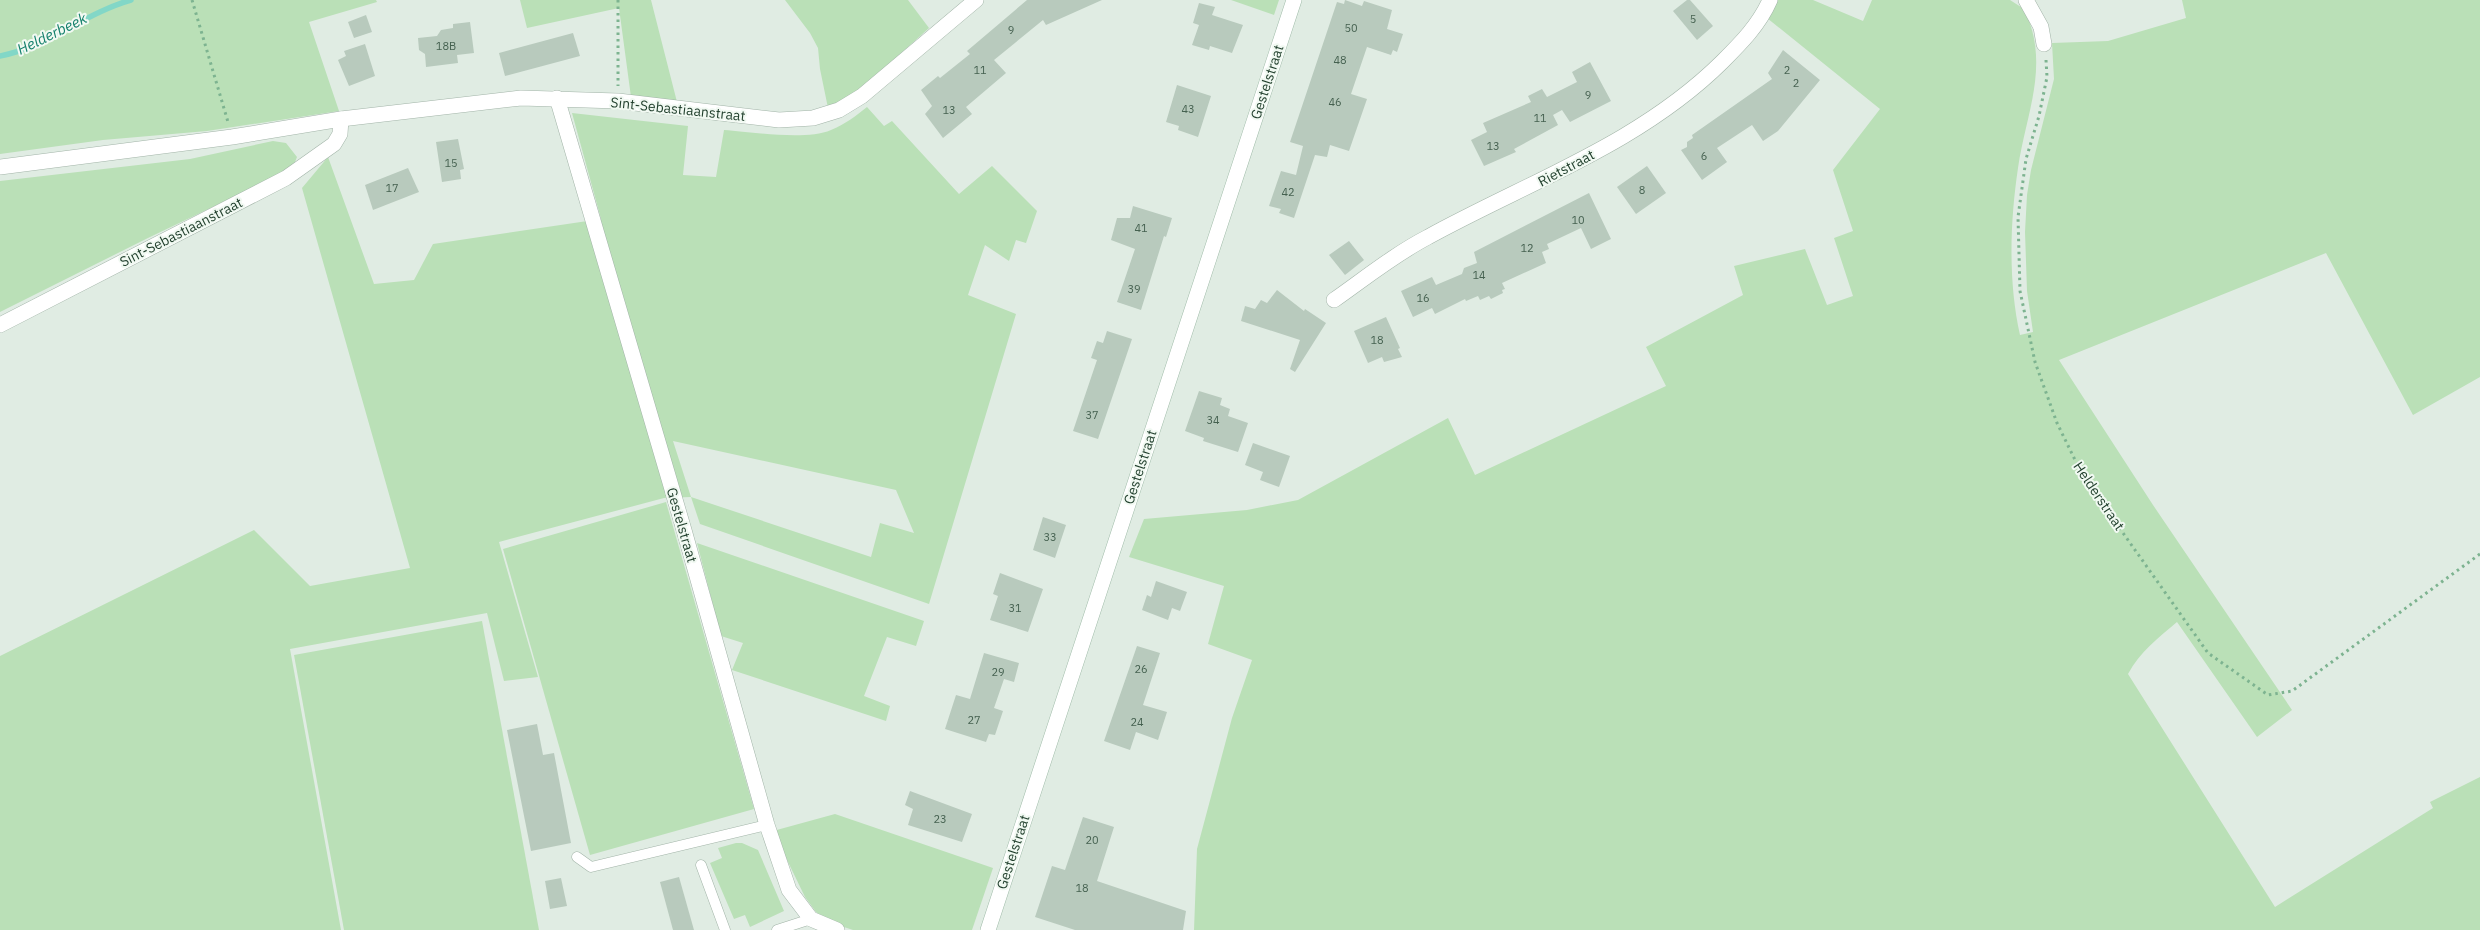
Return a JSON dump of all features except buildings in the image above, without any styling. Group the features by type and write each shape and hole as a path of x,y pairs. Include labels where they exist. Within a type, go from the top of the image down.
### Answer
{"street":[{"name":"Sint-Sebastiaanstraat","path":"0,166 232,137 341,119 521,98 618,101 779,120 813,118 839,110 862,96 976,0"},
{"name":"Rietstraat","path":"1334,300 1427,237 1578,163 1648,120 1701,83 1754,28 1770,0"},
{"path":"2026,0 2041,27 2044,44"},
{"name":"Gestelstraat","path":"988,930 1294,1"},
{"name":"Gestelstraat","path":"557,98 686,539 766,825 789,890 811,919 837,930"},
{"name":"Sint-Sebastiaanstraat","path":"0,325 286,178 334,144 340,134 341,119"}],"lane":[{"path":"577,857 591,867 766,825"},
{"path":"701,865 725,930"},
{"path":"777,930 811,919"}],"path":[{"path":"192,0 232,137"},
{"path":"618,0 618,101"},
{"name":"Helderstraat","path":"2044,44 2047,77 2039,116 2026,159 2018,217 2020,291 2035,362 2057,423 2076,464 2208,653 2268,695 2292,691 2480,554"}],"green space":[{"path":"0,0 376,0 377,2 309,22 339,111 207,131 103,140 0,154"},
{"path":"520,0 651,0 677,102 631,97 619,8 527,28"},
{"path":"785,0 908,0 929,28 860,90 828,108 818,48 810,33"},
{"path":"1231,0 1279,0 1274,15"},
{"path":"1775,0 1813,0 1863,21 1872,0 2010,0 2024,9 2032,29 2036,49 2036,69 2031,108 2018,168 2013,209 2012,273 2020,335 2033,332 2027,291 2025,232 2027,195 2031,170 2054,79 2052,43 2108,41 2186,18 2182,0 2480,0 2480,377 2413,415 2326,253 2059,360 2153,505 2292,710 2257,737 2177,622 2144,652 2128,674 2275,907 2433,808 2430,802 2480,777 2480,930 1194,930 1197,849 1232,718 1252,660 1208,644 1224,586 1129,557 1144,519 1247,510 1298,500 1448,418 1475,475 1666,386 1646,347 1743,295 1734,266 1805,249 1827,305 1853,296 1834,238 1853,231 1833,170 1880,109 1767,18"},
{"path":"867,107 884,126 892,121 959,194 992,166 1037,211 1026,243 1016,240 1009,261 985,245 968,295 1016,314 929,604 700,524 691,497 664,498 499,542 538,677 504,681 487,613 290,649 341,930 0,930 0,656 254,530 310,586 410,568 302,188 328,157 374,284 414,280 433,244 601,219 572,113 688,126 683,175 716,177 724,130 779,135 820,133 841,125","holes":["673,441 896,490 914,533 880,523 871,557 691,497"]},
{"path":"273,141 286,143 297,157 292,169 0,312 0,181 190,159"},
{"path":"666,502 754,809 590,855 503,549"},
{"path":"697,543 924,621 916,646 887,637 864,696 890,706 886,721 732,670 743,643 721,636"},
{"path":"482,621 539,930 344,930 294,655"},
{"path":"835,814 993,868 972,930 853,930 829,922 816,912 805,897 773,831"},
{"path":"742,843 758,850 784,911 750,927 745,915 734,919 710,863 722,858 718,848"}],"waterway":[{"name":"Helderbeek","path":"0,56 34,45 98,13 131,0"}]}
